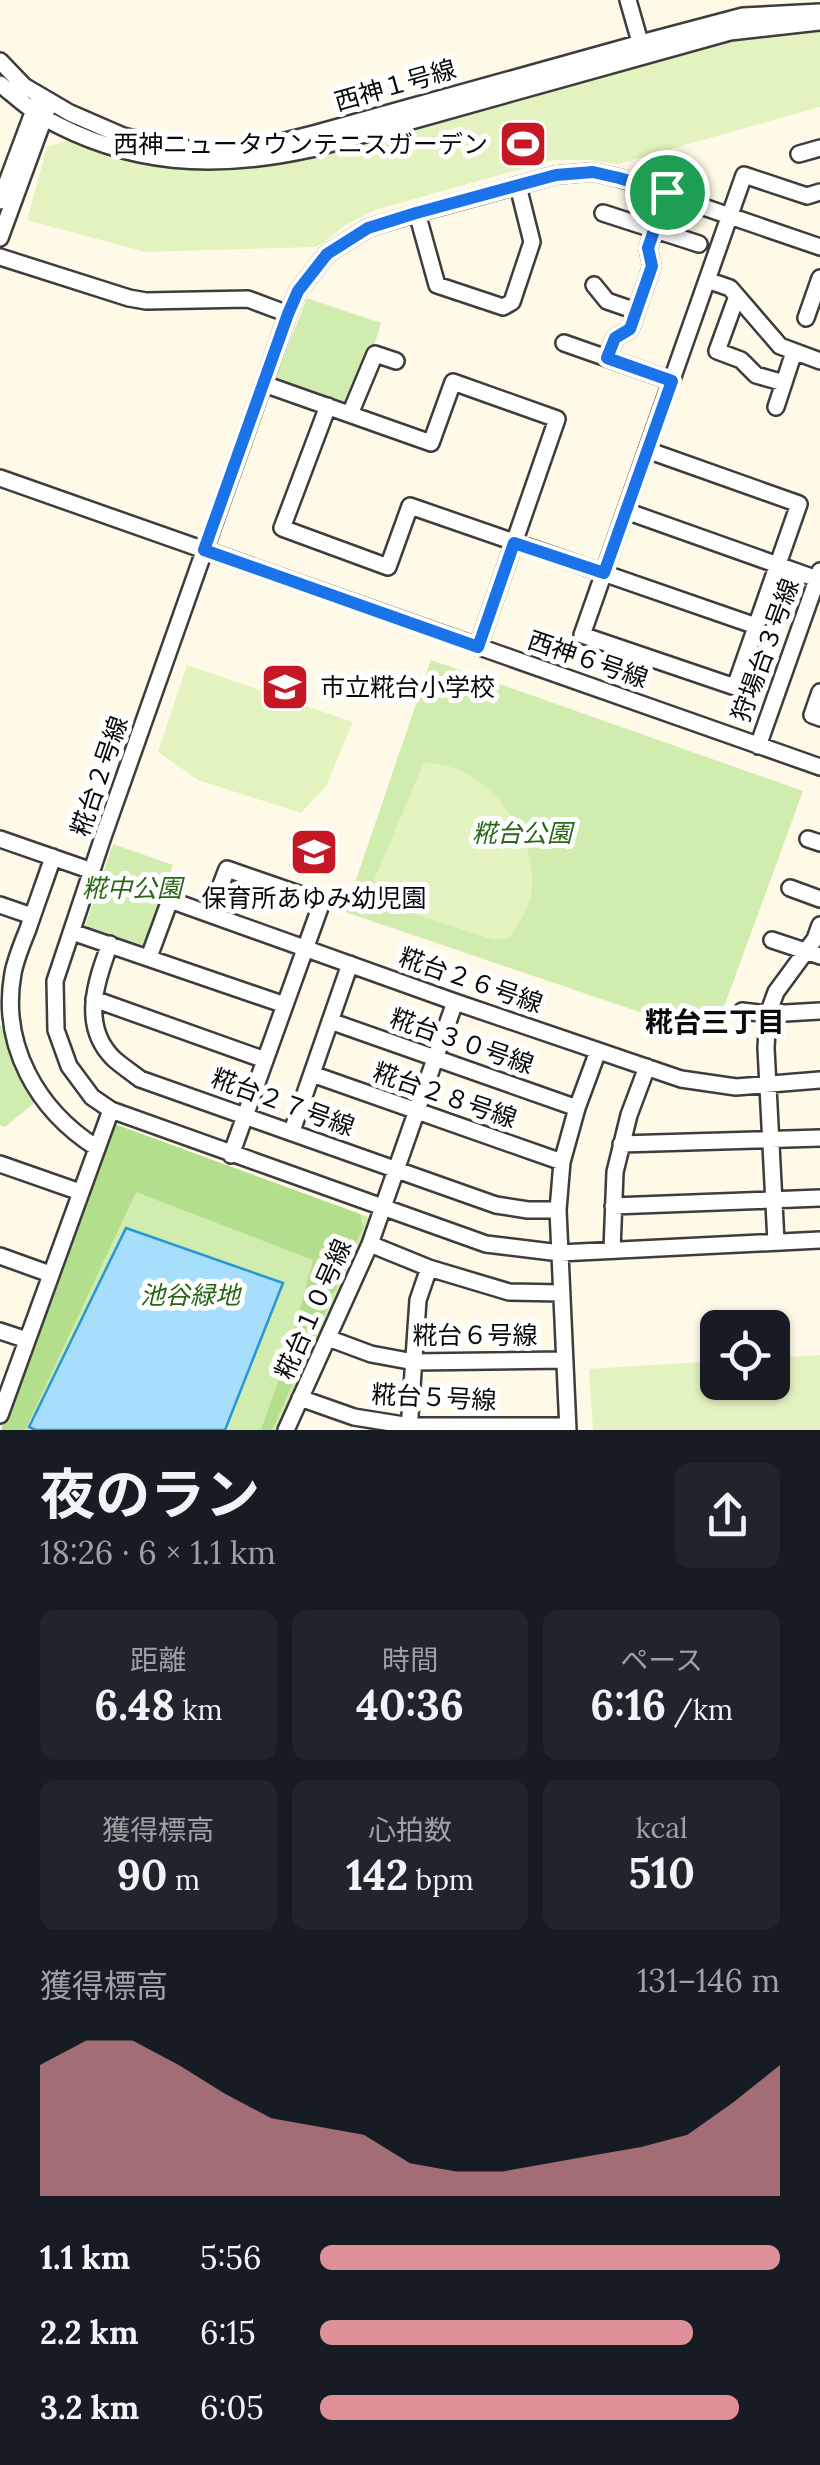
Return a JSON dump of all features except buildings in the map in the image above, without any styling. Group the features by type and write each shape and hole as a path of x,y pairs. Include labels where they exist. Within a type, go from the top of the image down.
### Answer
{"street":[{"path":"628,0 642,49"},
{"name":"西神１号線","path":"0,84 42,106 124,136 190,150 222,150 269,145 317,133 642,49 744,16 820,12"},
{"name":"西神１号線","path":"642,49 730,32 820,22"},
{"name":"西神１号線","path":"0,61 42,106"},
{"path":"0,201 42,106"},
{"path":"0,238 42,106"},
{"path":"799,154 820,148"},
{"name":"糀台２号線","path":"820,247 667,192 593,172 556,175 416,213 368,228 327,254 298,291 288,314 55,981 56,1030 68,1066 92,1097 110,1110 486,1244 560,1253 820,1240"},
{"path":"648,450 799,504 735,687 582,635 744,174 807,196 820,192"},
{"path":"416,213 437,285 502,307 512,302 532,242 518,186"},
{"path":"607,358 615,338 630,329 652,266 648,248 667,192"},
{"path":"603,213 699,244"},
{"path":"0,257 146,302 248,299 288,314"},
{"path":"707,280 730,288 780,346 820,361"},
{"path":"594,285 607,301 636,311"},
{"path":"806,318 819,286"},
{"path":"738,296 717,351 741,360 756,375 784,383"},
{"path":"564,344 672,381"},
{"path":"776,407 794,352"},
{"path":"350,414 374,354 396,361"},
{"path":"264,384 431,443 453,382 557,419 478,647"},
{"path":"328,406 282,528 388,567 410,506 756,626"},
{"name":"西神６号線","path":"0,478 820,767"},
{"path":"626,511 819,577"},
{"name":"狩場台３号線","path":"758,746 819,577"},
{"path":"816,717 820,692"},
{"path":"0,838 92,871"},
{"path":"53,857 32,916 7,966 5,1023 25,1072 43,1101 73,1133 96,1148"},
{"path":"210,914 227,869 322,902 231,1155"},
{"path":"790,888 820,899"},
{"name":"糀台２６号線","path":"148,957 170,900 646,1068 736,1088 820,1080"},
{"path":"0,905 32,916"},
{"path":"776,1242 766,1048 768,1014 776,992 813,954 820,926"},
{"path":"72,932 285,1005"},
{"path":"772,940 813,954"},
{"name":"糀台２７号線","path":"110,944 96,981 96,1032 111,1056 140,1078 496,1205 558,1210"},
{"path":"292,1132 350,964"},
{"path":"94,999 265,1060"},
{"name":"糀台１０号線","path":"286,1430 370,1244 455,1002"},
{"path":"742,1011 820,1011"},
{"name":"糀台３０号線","path":"330,1021 577,1108"},
{"path":"568,1428 558,1210 562,1162 598,1051"},
{"path":"612,1250 615,1172 646,1068"},
{"name":"糀台２８号線","path":"312,1074 562,1162"},
{"path":"0,1415 3,1397 110,1110"},
{"path":"621,1144 820,1138"},
{"path":"0,1164 80,1192"},
{"path":"613,1206 820,1198"},
{"path":"370,1244 429,1268 509,1292 562,1293"},
{"path":"0,1256 50,1274"},
{"path":"410,1428 418,1300 429,1268"},
{"path":"0,1330 26,1340"},
{"name":"糀台６号線","path":"328,1338 372,1354 414,1362 565,1360"},
{"name":"糀台５号線","path":"300,1398 354,1417 410,1428 568,1428"}],"green space":[{"name":"西神ニュータウンテニスガーデン","path":"820,31 820,107 618,164 553,160 375,210 316,247 145,252 27,220 47,147 67,141 111,158 202,169 246,169 298,160 710,45"},
{"path":"307,298 381,323 350,409 274,382"},
{"name":"糀台公園","path":"431,660 803,791 713,1037 345,912"},
{"path":"187,665 353,722 326,786 301,813 198,780 158,752"},
{"path":"424,762 458,769 477,780 492,792 516,823 530,859 531,896 509,938 494,940 379,902 369,892"},
{"name":"糀中公園","path":"113,844 173,865 144,951 88,932 85,926"},
{"path":"0,1025 7,1026 39,1099 5,1127 0,1125"},
{"name":"池谷緑地","path":"109,1122 371,1218 278,1430 1,1430"},
{"path":"109,1122 360,1214 363,1228 272,1430 261,1430 288,1354 313,1260 136,1192 25,1430 1,1430"},
{"path":"820,1355 820,1430 593,1430 589,1369 700,1362 700,1400 790,1400 790,1357"}],"water":[{"path":"126,1228 283,1283 225,1430 29,1427"}],"place":[{"name":"西神ニュータウンテニスガーデン","path":"523,144"},
{"name":"市立糀台小学校","path":"285,687"},
{"name":"保育所あゆみ幼児園","path":"314,852"}],"district":[{"name":"糀台三丁目","path":"715,1022"}],"route":[{"path":"593,172 667,192 648,248 652,266 630,329 615,338 607,358 672,381 604,573 514,543 478,647 204,550 288,314 298,291 327,254 368,228 556,175 593,172"}]}
